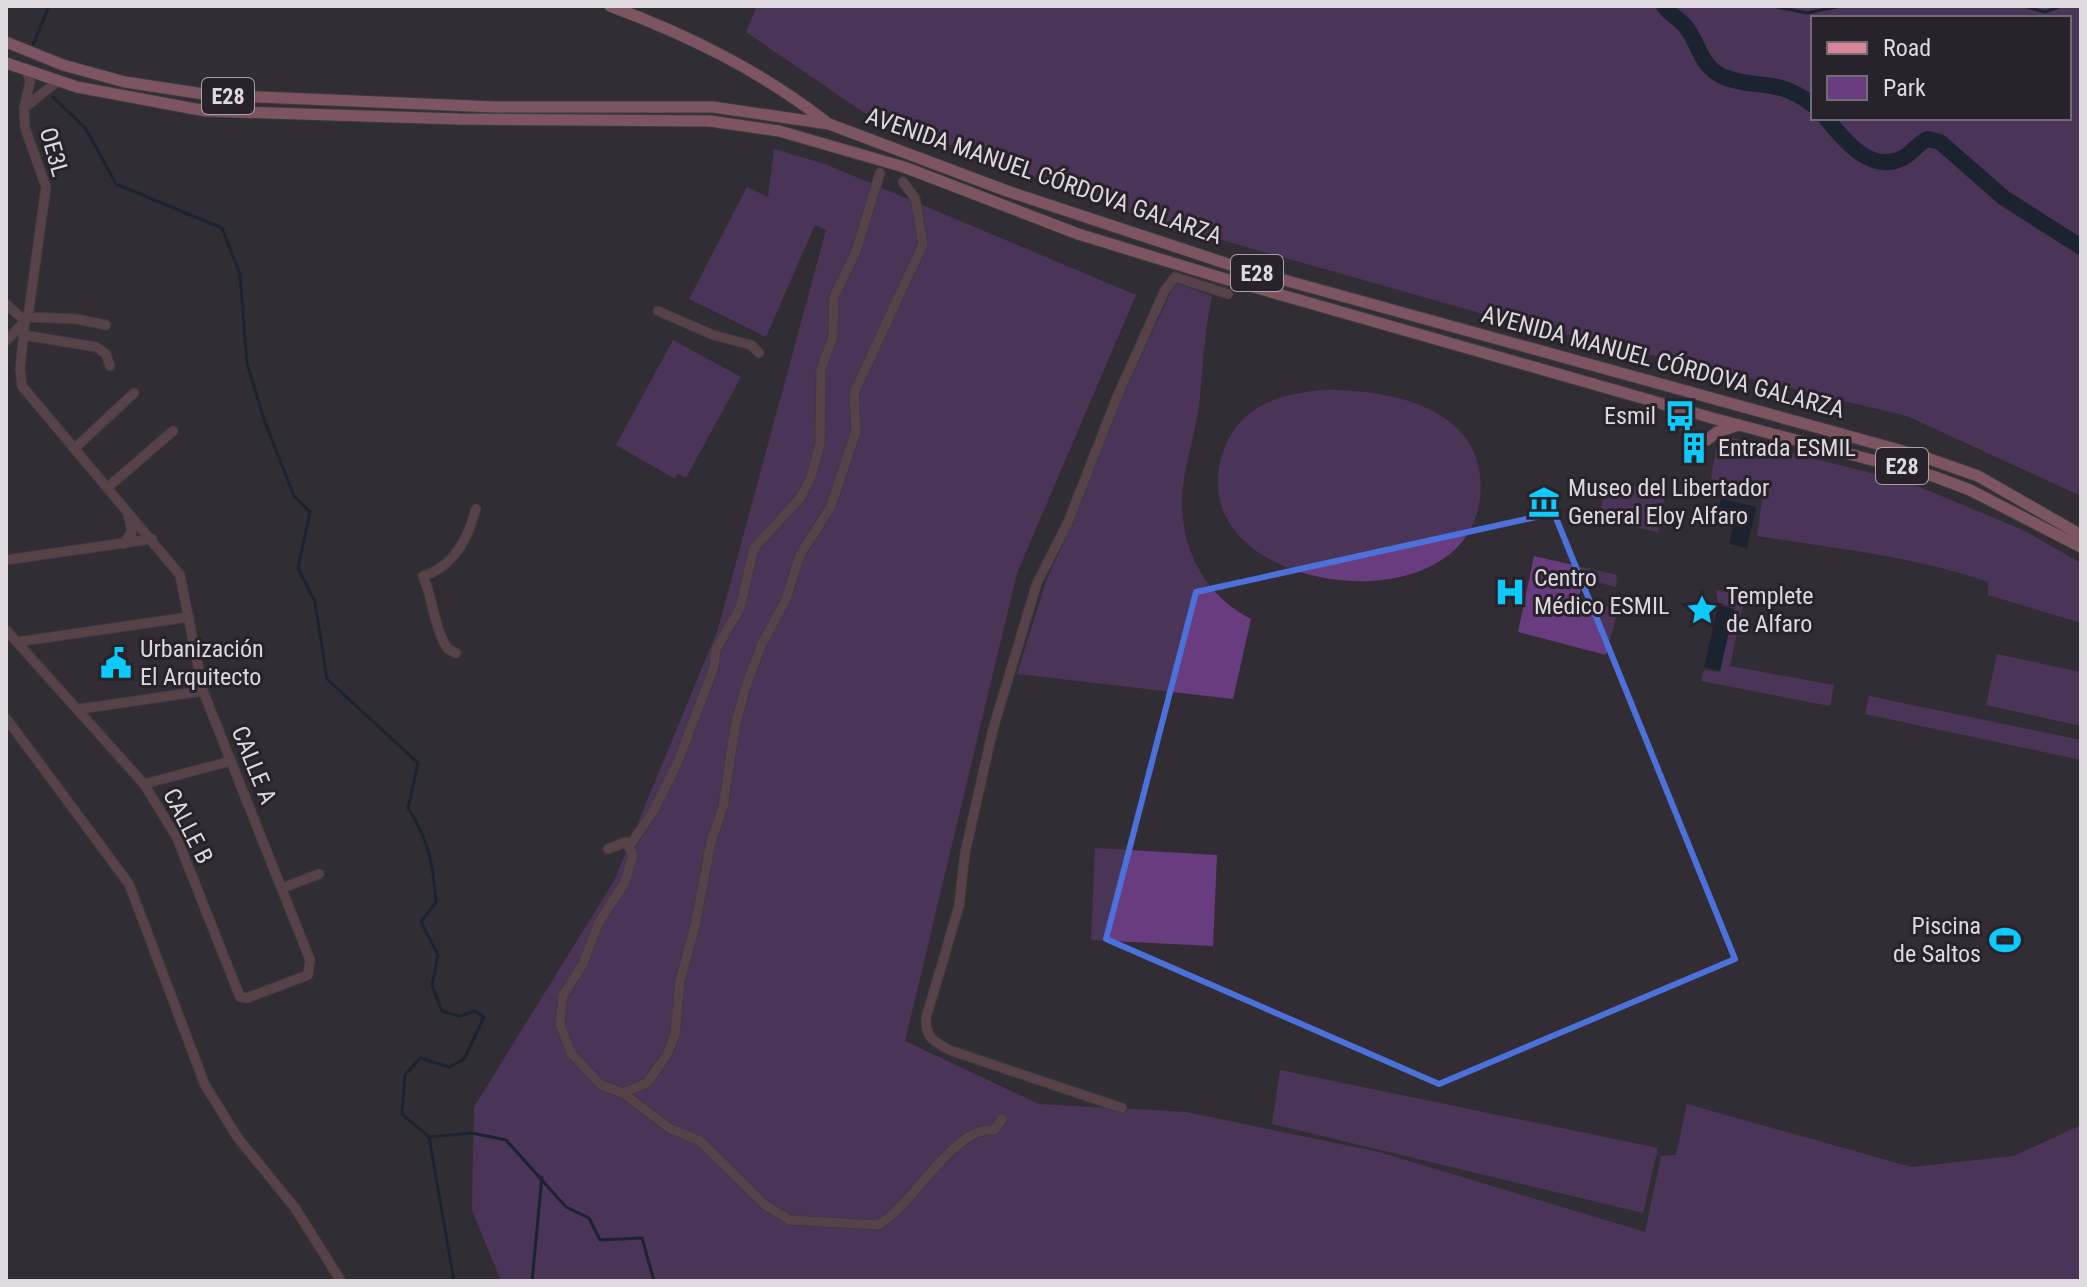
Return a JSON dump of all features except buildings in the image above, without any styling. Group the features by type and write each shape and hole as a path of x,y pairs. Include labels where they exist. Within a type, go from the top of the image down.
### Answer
{"main road":[{"path":"610,6 665,27 737,61 829,124"},
{"name":"AVENIDA MANUEL CÓRDOVA GALARZA","path":"6,42 63,65 125,82 210,95 458,105 713,107 829,124 1007,191 1237,267 1921,456 1978,476 2081,535"},
{"name":"AVENIDA MANUEL CÓRDOVA GALARZA","path":"6,63 58,81 137,100 206,111 458,119 710,121 779,131 904,167 1078,234 1386,327 1933,476 1970,490 2081,547"},
{"path":"458,105 458,119"},
{"path":"1672,407 1688,430"},
{"path":"1707,440 1717,432 1739,425"}],"street":[{"name":"OE3L","path":"27,72 30,82 24,108 29,144 46,187 23,335 20,369 27,395"},
{"name":"OE3L","path":"24,108 58,81"},
{"path":"630,845 653,812 677,764 714,667 716,649 740,608 754,548 800,498 811,477 820,444 821,369 833,337 834,297 856,251 880,173"},
{"path":"623,1093 647,1083 671,1044 680,981 695,926 711,842 723,807 735,727 745,689 761,646 778,620 800,555 831,506 856,431 854,393 923,244 915,198 903,182"},
{"path":"1122,1108 943,1047 928,1034 926,1018 959,906 965,853 993,729 1037,583 1069,520 1117,397 1165,290 1175,277 1228,294"},
{"path":"6,304 26,319 106,325"},
{"path":"658,311 713,335 751,345 759,353"},
{"path":"6,341 26,319"},
{"path":"23,335 96,347 106,354 110,366"},
{"path":"75,448 134,393"},
{"name":"CALLE A","path":"27,395 180,575 203,691 310,960"},
{"path":"108,487 173,431"},
{"path":"123,544 132,532 125,507"},
{"path":"456,653 448,649 435,626 434,610 423,576 435,573 462,546 476,509"},
{"path":"6,560 152,539"},
{"path":"17,642 189,617"},
{"name":"CALLE B","path":"6,630 144,784 177,838 240,997 247,998 308,975 310,960"},
{"path":"38,665 34,650 44,638"},
{"path":"80,709 203,691"},
{"path":"6,718 129,884 205,1085 238,1138 295,1208 341,1281"},
{"path":"144,784 231,761"},
{"path":"608,849 620,842 630,845"},
{"path":"630,845 633,855 625,882 598,924 583,964 563,995 560,1012 563,1034 580,1065 601,1085 623,1093 669,1128 700,1141 765,1205 799,1222 878,1225 962,1143 983,1130 994,1130 1002,1119"},
{"path":"282,888 319,874"}],"highlighted area":[{"path":"1554,513 1735,959 1439,1084 1106,939 1196,592"}],"green space":[{"path":"757,6 2081,6 2081,496 1907,416 1501,319 1148,219 863,112 746,32"},
{"path":"774,149 825,164 1136,295 1017,573 905,1041 1039,1104 1186,1112 1379,1152 1645,1232 1661,1156 1676,1155 1687,1104 1911,1167 2014,1156 2081,1125 2081,1281 501,1281 472,1210 474,1107 614,881 718,629 826,230 815,225 766,337 689,299 747,187 768,197"},
{"path":"1175,283 1212,296 1199,406 1182,498 1186,536 1199,569 1221,598 1251,619 1233,699 1017,674 1046,581 1080,507 1119,404"},
{"path":"673,340 741,377 686,478 678,474 675,479 616,445"},
{"path":"1323,390 1378,394 1405,400 1431,410 1453,424 1469,443 1479,467 1480,498 1462,541 1426,568 1378,580 1326,578 1277,563 1239,535 1219,496 1225,447 1232,432 1252,411 1278,398"},
{"path":"1729,437 1910,483 2023,530 2081,563 2081,623 1988,595 1988,582 1960,573 1874,554 1757,536 1763,493 1711,479 1716,449"},
{"path":"1606,482 1666,491 1658,532 1599,519"},
{"path":"1534,556 1617,575 1616,587 1584,579 1578,599 1618,609 1606,655 1518,632"},
{"path":"1716,590 1745,595 1730,666 1834,685 1830,706 1701,681 1704,670 1719,672 1735,608 1718,603"},
{"path":"1997,654 2081,672 2081,726 1986,705"},
{"path":"1869,696 2081,740 2081,760 1865,714"},
{"path":"1095,848 1217,855 1213,946 1091,940"},
{"path":"1280,1070 1658,1148 1643,1213 1272,1124"}],"water":[{"path":"1721,499 1756,507 1747,548 1729,544 1736,511 1719,507"},
{"path":"1718,605 1734,609 1720,671 1704,667"}],"waterway":[{"path":"33,45 49,6"},
{"path":"1664,6 1686,27 1705,62 1716,73 1736,81 1778,87 1811,104"},
{"path":"1772,6 1807,13 1841,6"},
{"path":"2023,6 2045,12 2061,6"},
{"path":"53,97 86,129 116,184 222,228 240,274 247,363 263,417 294,496 310,512 298,568 315,602 327,679 418,763 408,808 425,842 433,876 436,902 421,922 438,955 432,985 442,1011 459,1016 475,1011 484,1017 464,1059 449,1067 420,1058 405,1075 402,1114 429,1137 454,1281"},
{"path":"1828,120 1850,145 1880,162 1903,158 1928,139 1940,142 2004,198 2081,247"},
{"path":"429,1137 472,1133 506,1140 566,1207 589,1218 600,1240 642,1238 654,1281"},
{"path":"532,1281 542,1177"}],"place":[{"name":"Esmil","path":"1680,416"},
{"name":"Entrada ESMIL","path":"1694,448"},
{"name":"Museo del Libertador General Eloy Alfaro","path":"1544,502"},
{"name":"Centro Médico ESMIL","path":"1510,592"},
{"name":"Templete de Alfaro","path":"1702,610"},
{"name":"Urbanización El Arquitecto","path":"116,663"},
{"name":"Piscina de Saltos","path":"2005,940"}]}
